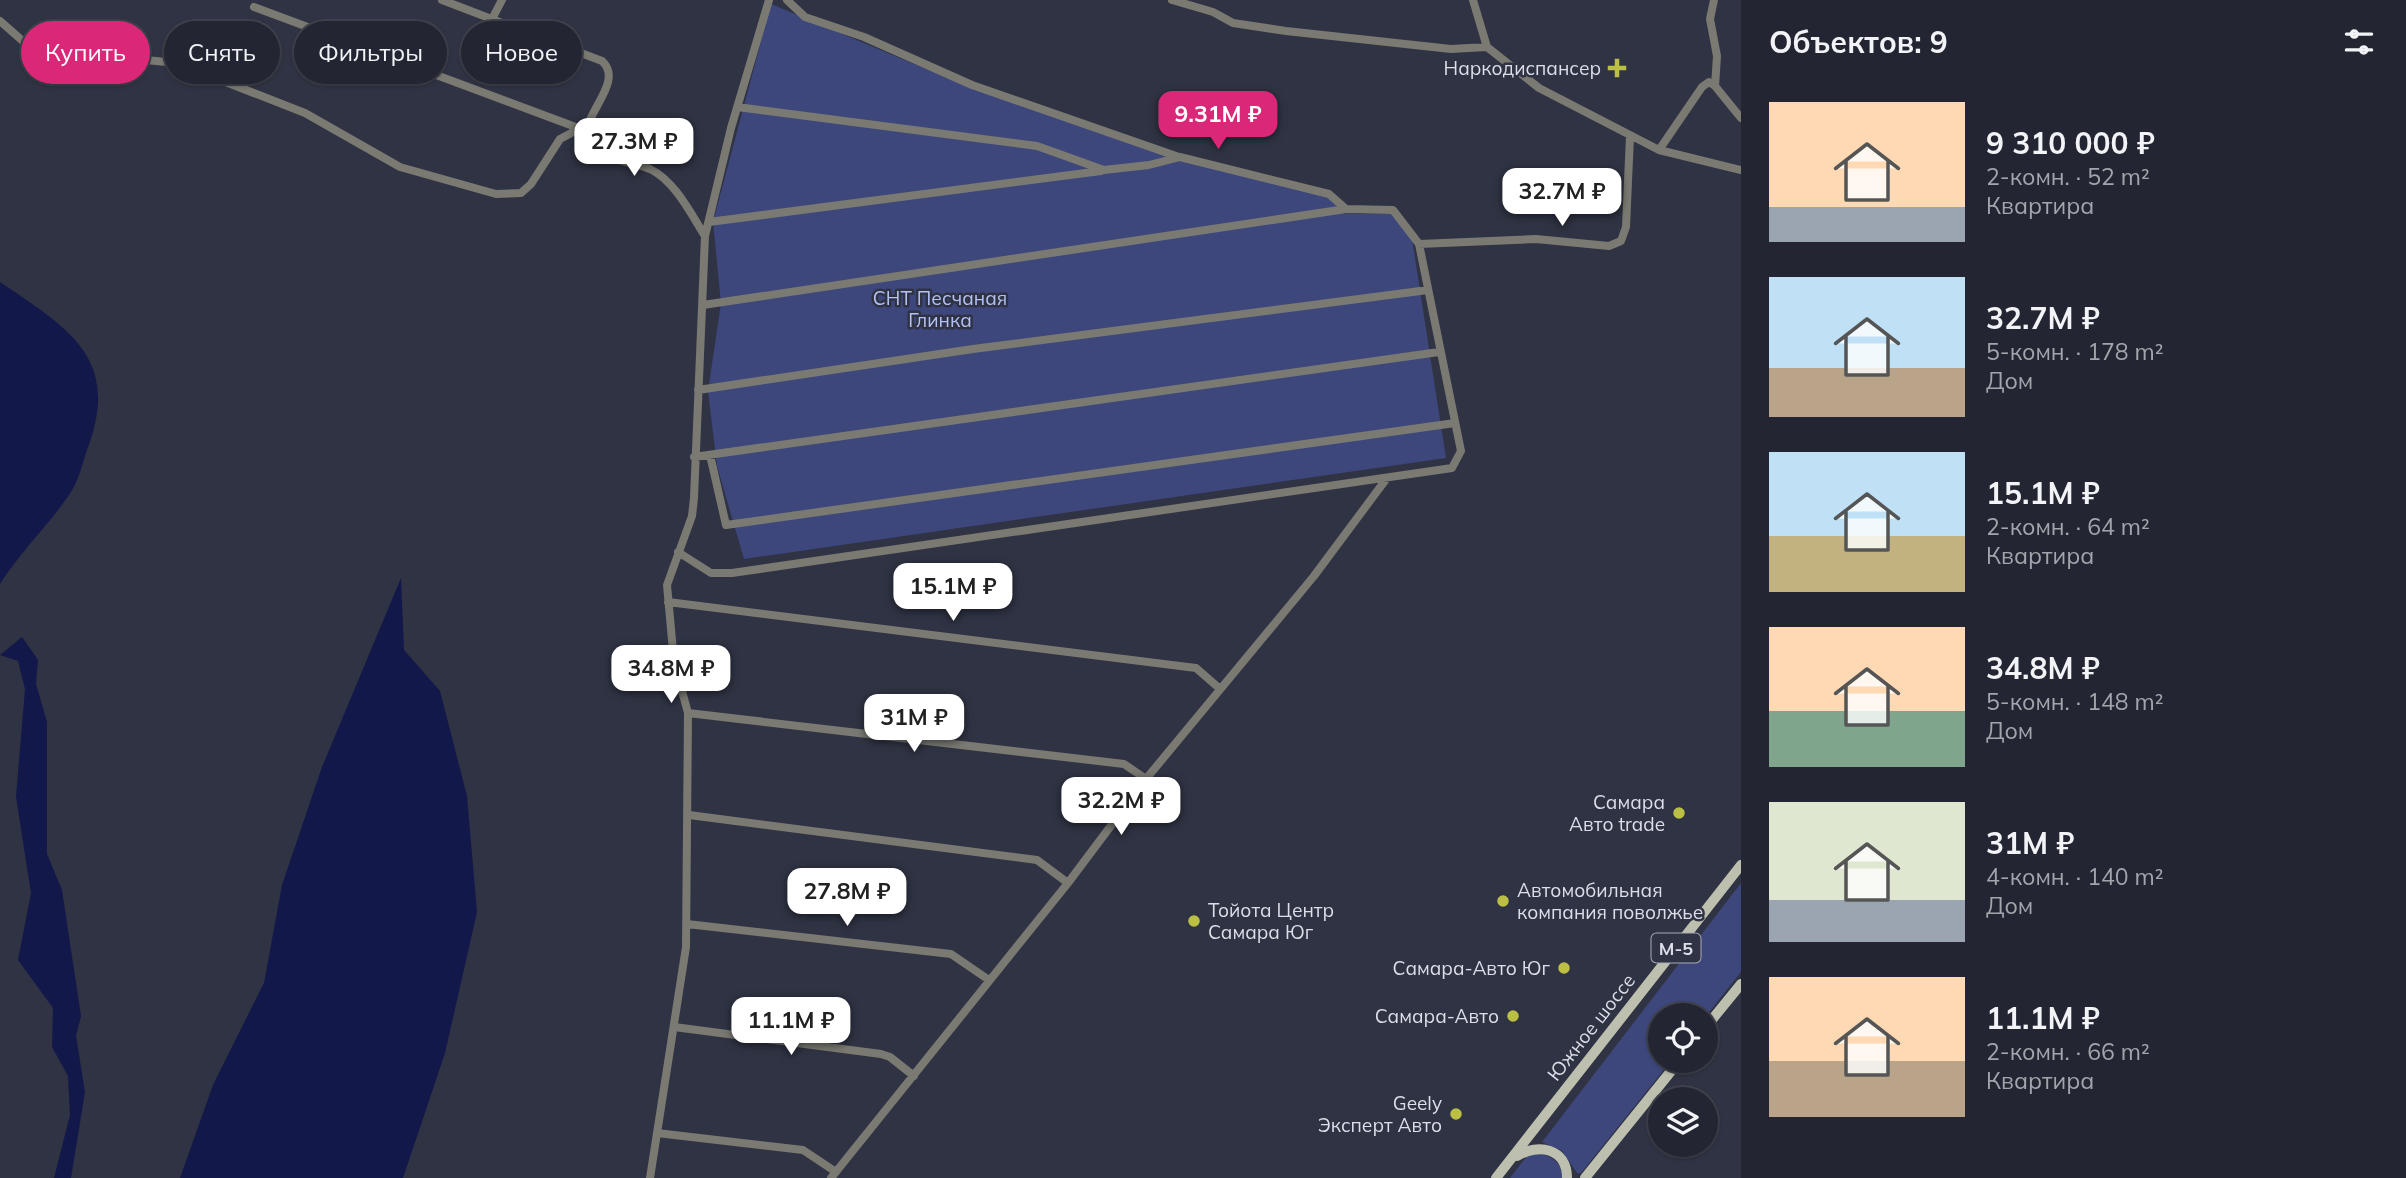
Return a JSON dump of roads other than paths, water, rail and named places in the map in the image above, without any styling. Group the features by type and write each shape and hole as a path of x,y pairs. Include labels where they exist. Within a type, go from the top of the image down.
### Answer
{"main road":[{"name":"Южное шоссе","path":"1496,1178 1741,865"},
{"path":"1718,1014 1737,993 1741,984"},
{"path":"1585,1178 1669,1073"},
{"path":"1510,1161 1530,1148 1551,1150 1565,1163 1567,1178"}],"street":[{"path":"0,21 25,43 40,50 177,64 305,113 400,167 496,194 521,192 531,184 560,139 583,129 607,83 608,70 602,61 442,0"},
{"path":"492,19 502,0"},
{"path":"650,1178 687,924 688,713 674,662 667,584 692,516 705,236 737,107 769,0"},
{"path":"787,0 805,17 864,37 972,85 1180,157 1329,194 1346,209"},
{"path":"1172,0 1213,12 1233,23 1273,29 1451,50 1487,47"},
{"path":"1473,0 1487,47 1539,88 1659,150 1741,170"},
{"path":"1714,0 1710,19 1717,56 1715,86"},
{"path":"254,7 583,129 598,155 627,160 654,171 670,184 705,236"},
{"path":"1659,150 1702,87 1709,82 1741,118"},
{"path":"737,107 1037,146 1104,170"},
{"path":"1419,244 1536,239 1602,246 1615,244 1626,227 1630,136"},
{"path":"709,222 1149,165 1180,157"},
{"path":"677,552 701,569 722,574 1452,468 1461,451 1419,244 1393,211 1346,209 703,305"},
{"path":"698,390 973,349 1428,290"},
{"path":"694,457 1439,352"},
{"path":"710,455 726,526 1455,423"},
{"path":"657,1133 803,1150 834,1175 1068,883 1146,779 1314,576 1387,478"},
{"path":"668,602 1196,668 1219,688"},
{"path":"688,713 1124,764 1146,779"},
{"path":"689,815 1037,860 1068,883"},
{"path":"687,924 951,954 989,979"},
{"path":"674,1027 881,1055 890,1057 914,1076"}],"place":[{"name":"Наркодиспансер","path":"1617,68"},
{"name":"Самара Авто trade","path":"1679,813"},
{"name":"Автомобильная компания поволжье","path":"1503,901"},
{"name":"Тойота Центр Самара Юг","path":"1194,921"},
{"name":"Самара-Авто Юг","path":"1564,968"},
{"name":"Самара-Авто","path":"1513,1016"},
{"name":"Geely Эксперт Авто","path":"1456,1114"}],"park label":[{"name":"СНТ Песчаная Глинка","path":"940,309"}]}
